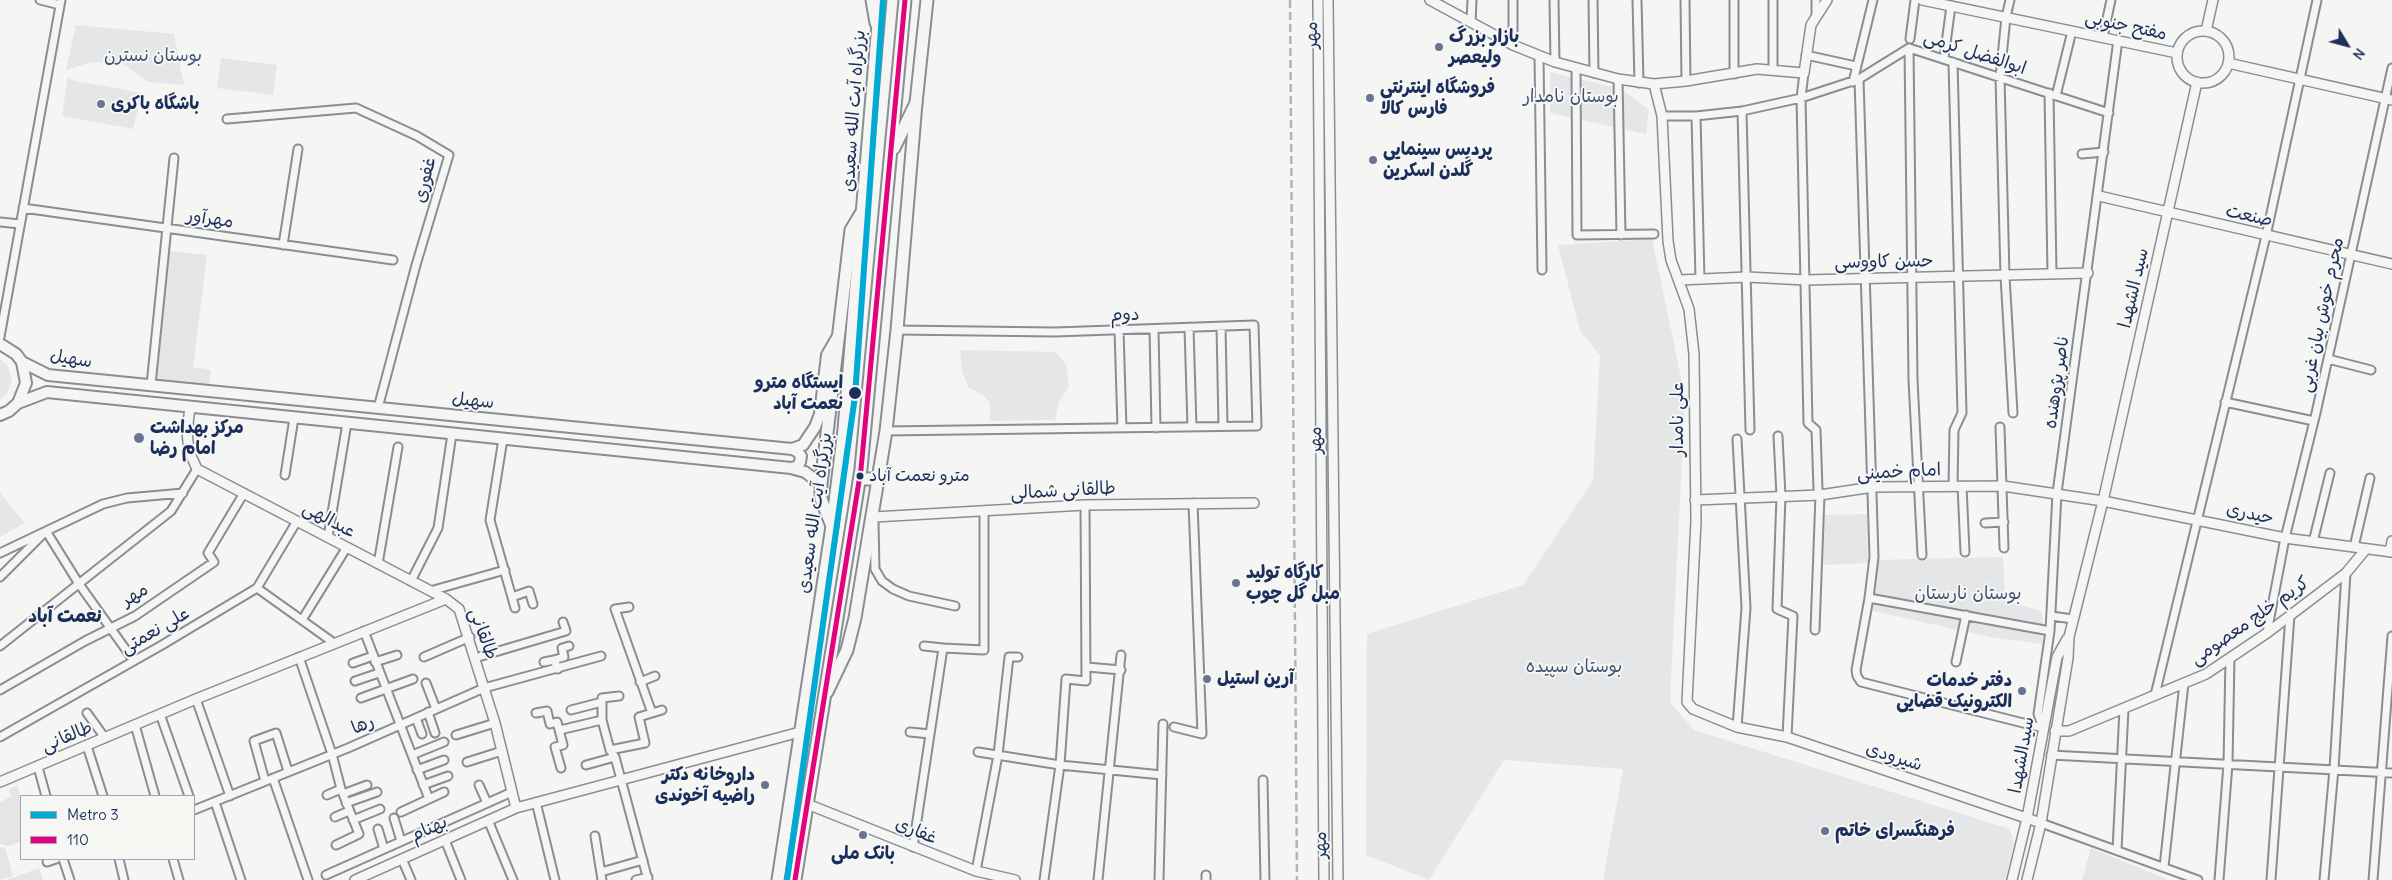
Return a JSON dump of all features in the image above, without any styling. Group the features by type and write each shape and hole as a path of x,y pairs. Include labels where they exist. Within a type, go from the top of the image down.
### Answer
{"main road":[{"path":"872,0 878,32"},
{"name":"بزرگراه آیت الله سعیدی","path":"778,880 832,526 844,429 864,209 880,0"},
{"path":"795,880 860,479 905,0"},
{"path":"825,696 847,650 874,517 897,330 916,102 927,0"},
{"path":"890,156 916,102"},
{"path":"832,526 822,499 821,484 851,230 864,209"},
{"path":"792,449 803,445 815,427 820,414 827,355 840,333"},
{"name":"سهیل","path":"0,344 16,354 22,362 48,375 792,449"},
{"path":"18,403 26,383 22,362"},
{"name":"سهیل","path":"0,415 9,411 18,403 47,392 791,468 805,472 821,484"},
{"path":"791,468 797,467 800,462 800,456 797,451 792,449"},
{"path":"860,479 879,479"}],"street":[{"path":"0,337 60,2 40,0"},
{"name":"مهر","path":"1318,0 1324,880"},
{"name":"مهر","path":"1328,0 1338,880"},
{"path":"1471,22 1472,0"},
{"path":"1512,0 1513,45"},
{"path":"1554,0 1555,62"},
{"path":"1593,0 1594,73"},
{"path":"1637,0 1639,82"},
{"path":"1684,0 1686,81"},
{"path":"1734,0 1734,74"},
{"path":"1773,0 1773,69"},
{"path":"1816,0 1816,15"},
{"path":"1815,630 1820,494 1818,489 1816,430 1808,423 1801,98 1811,25 1827,0"},
{"path":"1873,0 1856,66 1873,487 1874,557 1869,598 1856,670 1861,682 2043,728"},
{"path":"1910,39 1915,0"},
{"name":"مفتح جنوبی","path":"1922,0 2177,53"},
{"path":"2010,0 2006,17 2000,78 2005,276 2013,413"},
{"path":"2103,37 2111,0"},
{"path":"2206,31 2213,0"},
{"path":"2155,695 2266,236 2298,80 2317,0"},
{"path":"1432,1 1513,45 1539,56 1618,79 1654,84 1773,69 1804,73"},
{"path":"1944,58 1951,6"},
{"path":"2056,96 2072,31"},
{"path":"2206,31 2222,39 2228,55 2228,64 2219,77 2212,81 2197,82 2190,79 2179,68 2177,53 2180,45 2191,34 2206,31"},
{"name":"ناصر پژوهنده","path":"2043,728 2038,714 2050,630 2057,493 2099,196 2118,40"},
{"path":"1909,48 1913,380 1922,555"},
{"name":"ابوالفضل کرمی","path":"1662,116 1696,116 1742,111 1801,98 1856,81 1909,48 2109,113"},
{"path":"1806,55 1856,66"},
{"path":"1539,56 1542,270"},
{"path":"1953,62 1962,413 1954,430 1964,552"},
{"path":"2228,64 2389,99"},
{"path":"1576,68 1577,235 1654,234"},
{"name":"محرم خوش بیان غربی","path":"2267,633 2285,538 2389,99 2392,68"},
{"path":"1618,79 1622,235"},
{"name":"سید الشهدا","path":"2102,501 2197,82"},
{"name":"علی نامدار","path":"1654,84 1662,116 1668,241 1671,260 1680,280 1689,309 1693,331 1695,500 1687,702 1692,709 1737,727"},
{"path":"2049,93 2052,274"},
{"name":"غفوری","path":"227,119 356,108 416,136 449,155 416,265 378,408"},
{"path":"1742,111 1750,430"},
{"path":"1696,116 1700,279"},
{"path":"1318,139 1330,138"},
{"path":"283,245 298,149"},
{"path":"2082,154 2104,152"},
{"path":"151,385 174,158"},
{"name":"صنعت","path":"2099,196 2392,264"},
{"name":"مهرآور","path":"23,208 393,260"},
{"path":"0,222 20,224"},
{"name":"حسن کاووسی","path":"1680,280 1746,277 1806,280 2088,273"},
{"name":"دوم","path":"897,330 1054,332 1254,325 1257,426 1223,426"},
{"path":"886,431 1223,426 1221,326"},
{"path":"1189,328 1192,427"},
{"path":"1154,329 1156,428"},
{"path":"1119,330 1122,428"},
{"path":"2328,359 2371,370"},
{"path":"1320,401 1332,400"},
{"path":"2225,402 2314,421"},
{"path":"0,646 170,511 198,469 189,450 187,432 190,407"},
{"path":"285,475 294,418"},
{"path":"328,537 347,423"},
{"path":"2000,427 2004,548"},
{"path":"411,581 438,528 452,434"},
{"path":"1778,436 1781,496 1777,609 1793,616 1787,737"},
{"path":"503,439 490,520 515,608"},
{"path":"1737,439 1746,608 1737,727"},
{"path":"378,564 398,447"},
{"name":"عبدالهی","path":"198,469 446,600"},
{"path":"2313,542 2330,473"},
{"path":"2354,547 2370,478"},
{"name":"امام خمینی","path":"1695,500 1820,494 1873,487 2003,486 2102,501"},
{"path":"0,553 103,504 127,498 183,493"},
{"name":"مهر","path":"0,690 135,616 214,562 208,553 244,493"},
{"name":"حیدری","path":"2102,501 2285,538 2391,552"},
{"name":"سیدالشهدا","path":"2012,880 2027,818 2058,656 2068,637 2102,501"},
{"name":"طالقانی شمالی","path":"874,517 1085,505 1254,502"},
{"path":"1174,726 1202,734 1194,503"},
{"path":"1044,880 1060,765 1066,679 1086,681 1085,505"},
{"path":"924,646 984,650 984,512"},
{"path":"874,517 876,540 875,569 882,581 893,589 909,596 955,606"},
{"name":"علی نعمتی","path":"1,735 134,661 257,588 298,521"},
{"path":"1985,523 2004,522"},
{"path":"0,577 46,531"},
{"path":"46,531 79,584 134,661"},
{"path":"2391,552 2392,541"},
{"path":"302,620 348,548"},
{"name":"کریم خلج معصومی","path":"2055,731 2069,731 2206,674 2267,633 2346,573 2366,548"},
{"path":"430,591 505,570"},
{"path":"2324,880 2334,770 2346,573"},
{"path":"257,588 334,642"},
{"path":"512,597 528,591 533,604"},
{"path":"1869,598 2050,630"},
{"name":"طالقانی","path":"0,782 334,642 446,600 459,609 470,637 495,723 516,808"},
{"path":"628,607 615,609 652,713"},
{"path":"1956,662 1966,615"},
{"path":"2271,880 2290,615"},
{"path":"2051,616 2073,619"},
{"path":"475,658 566,631 564,622"},
{"path":"364,631 429,800"},
{"path":"2373,880 2392,636"},
{"path":"424,657 470,637"},
{"name":"سیدالشهدا","path":"2027,880 2041,823 2068,658 2068,637"},
{"path":"544,662 564,657 562,648 569,646"},
{"path":"913,847 943,648"},
{"path":"353,663 397,656"},
{"name":"رها","path":"195,810 400,726 484,688 601,656"},
{"path":"976,872 998,755 1009,656 1018,657"},
{"path":"1098,880 1121,656"},
{"path":"299,657 332,754 342,792 359,834 336,845"},
{"path":"2219,880 2228,764 2230,658"},
{"path":"554,660 558,669"},
{"path":"1087,667 1121,670"},
{"path":"356,681 379,672"},
{"path":"640,682 655,676"},
{"path":"361,698 413,679"},
{"path":"426,683 435,733"},
{"path":"2164,867 2184,683"},
{"path":"571,710 619,696"},
{"path":"196,699 230,796"},
{"path":"602,700 602,720 621,779 648,879 636,880"},
{"path":"2117,850 2124,709"},
{"path":"586,764 612,753 645,743 639,717 662,710"},
{"path":"536,714 547,711 550,724 557,722 563,745 555,747 561,768"},
{"path":"87,713 105,738"},
{"path":"160,714 189,795"},
{"path":"416,718 422,734"},
{"path":"560,730 602,720"},
{"path":"456,735 495,723"},
{"path":"1159,880 1163,724"},
{"path":"136,725 155,795"},
{"name":"شیرودی","path":"1737,727 1787,737 2041,823"},
{"path":"516,808 800,732"},
{"path":"910,732 930,734"},
{"path":"265,781 254,742 276,733 288,771"},
{"path":"412,755 444,742"},
{"path":"87,746 102,795"},
{"path":"467,762 502,751"},
{"path":"978,752 1060,765 1108,768 1162,775"},
{"path":"2051,755 2392,773"},
{"path":"417,770 444,760"},
{"path":"38,767 46,795"},
{"path":"423,785 448,776"},
{"path":"273,778 308,880"},
{"path":"1263,780 1265,880"},
{"path":"327,795 367,785"},
{"path":"479,785 487,803"},
{"path":"335,817 348,807 377,792"},
{"path":"401,812 444,792"},
{"path":"326,875 512,792"},
{"path":"215,802 241,880"},
{"path":"536,802 555,880"},
{"name":"غفاری","path":"806,804 992,878 1015,880"},
{"name":"بهنام","path":"355,880 516,808"},
{"path":"353,820 380,809"},
{"path":"394,818 401,841"},
{"path":"488,820 512,880"},
{"path":"2041,823 2198,880"},
{"path":"378,829 384,849"},
{"path":"595,836 602,880"},
{"path":"445,840 461,880"},
{"path":"402,859 411,880"},
{"path":"46,862 53,860"},
{"path":"63,860 70,880"},
{"path":"119,860 124,880"},
{"path":"173,860 179,880"},
{"path":"601,872 643,860"}],"shaded area":[{"path":"170,251 207,255 193,367 211,370 209,387 154,381"},
{"path":"17,785 20,796 20,842 8,846 0,844 0,803 11,796 9,790"},
{"path":"5,847 13,876 0,880 0,848"},
{"path":"39,868 43,880 7,880"}],"green space":[{"name":"بوستان نسترن","path":"76,25 174,34 184,85 149,82 120,62 92,62 66,70"},
{"path":"221,58 277,65 273,95 217,88"},
{"name":"بوستان نامدار","path":"1550,72 1621,89 1649,110 1646,134 1550,113"},
{"name":"باشگاه باکری","path":"68,77 72,80 142,93 133,129 62,116"},
{"name":"بوستان سپیده","path":"1652,239 1685,397 1670,702 1694,730 2010,829 2014,843 2005,880 1603,880 1623,769 1504,760 1429,880 1366,855 1367,634 1523,585 1593,481 1600,355 1580,331 1558,245"},
{"path":"960,350 1056,352 1066,365 1069,386 1059,401 1055,420 990,421 990,403 982,394 968,387 962,371"},
{"path":"0,359 7,365 12,379 7,394 0,400"},
{"path":"0,493 25,523 0,537"},
{"path":"1867,514 1868,563 1823,565 1821,515"},
{"name":"بوستان نارستان","path":"2003,557 2005,600 2041,611 2043,619 2042,644 1990,637 1873,611 1877,560"},
{"path":"2091,848 2169,880 2082,880"}],"railway":[{"path":"1290,0 1297,880"}],"metro line":[{"name":"3","path":"787,880 855,396 883,0"}],"transit line":[{"name":"110","path":"795,880 861,469 905,0"}],"place":[{"name":"بازار بزرگ ولیعصر","path":"1439,47"},
{"name":"فروشگاه اینترنتی فارس کالا","path":"1370,98"},
{"name":"باشگاه باکری","path":"101,104"},
{"name":"پردیس سینمایی گلدن اسکرین","path":"1373,160"},
{"name":"ایستگاه مترو نعمت آباد","path":"855,393"},
{"name":"مرکز بهداشت امام رضا","path":"139,438"},
{"name":"مترو نعمت آباد","path":"860,476"},
{"name":"کارگاه تولید مبل گل چوب","path":"1236,583"},
{"name":"آرین استیل","path":"1207,679"},
{"name":"دفتر خدمات الکترونیک قضایی","path":"2022,691"},
{"name":"داروخانه دکتر راضیه آخوندی","path":"765,785"},
{"name":"فرهنگسرای خاتم","path":"1825,831"},
{"name":"بانک ملی","path":"863,835"}],"district":[{"name":"نعمت آباد","path":"65,617"}]}
